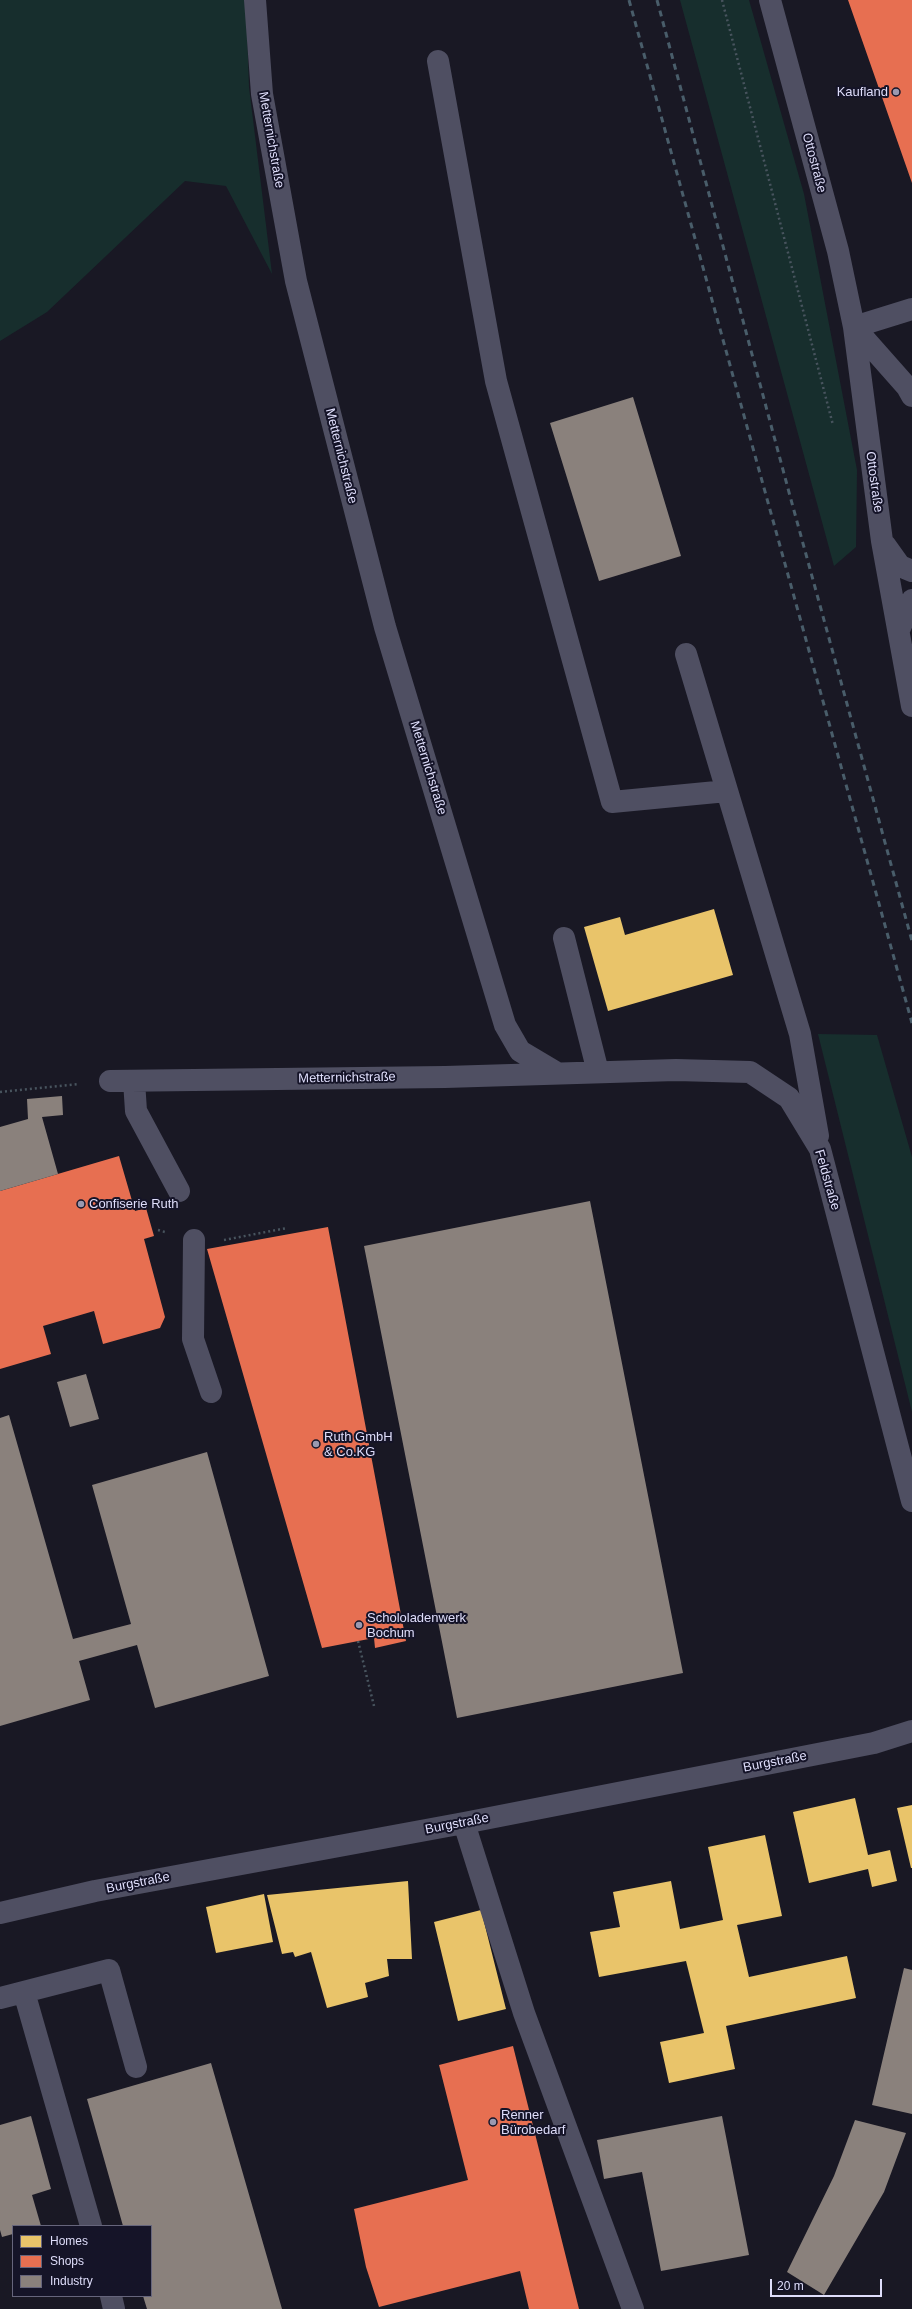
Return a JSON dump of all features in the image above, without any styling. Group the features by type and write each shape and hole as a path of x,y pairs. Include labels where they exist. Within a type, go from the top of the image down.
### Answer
{"street":[{"name":"Metternichstraße","path":"255,0 262,94 296,281 385,627 505,1025 520,1051 557,1073"},
{"name":"Ottostraße","path":"770,0 838,251 854,327 882,541 912,706"},
{"path":"438,61 496,381 612,802 727,791"},
{"path":"912,309 854,327 907,387 912,396"},
{"name":"Ottostraße","path":"882,541 900,566 912,571"},
{"path":"899,630 912,600"},
{"path":"686,654 800,1034 820,1149"},
{"path":"564,938 598,1072"},
{"name":"Feldstraße","path":"557,1073 676,1070 750,1072 789,1098 820,1149 912,1501"},
{"name":"Metternichstraße","path":"110,1081 445,1077 557,1073"},
{"path":"134,1081 136,1111 179,1191"},
{"path":"194,1240 193,1339 211,1392"},
{"name":"Burgstraße","path":"0,1913 95,1891 464,1823 874,1743 912,1731"},
{"path":"464,1823 524,2013 633,2309"},
{"path":"0,1998 109,1970 136,2067"},
{"path":"24,1992 91,2225"},
{"path":"111,2297 114,2309"}],"path":[{"path":"722,0 814,344 835,431"},
{"path":"0,1092 110,1081"},
{"path":"221,1240 286,1228"},
{"path":"358,1641 374,1706"}],"green space":[{"path":"0,0 246,0 249,87 272,274 226,186 185,181 47,312 0,341"},
{"path":"680,0 749,0 804,194 857,470 856,547 834,566"},
{"path":"818,1034 877,1035 912,1157 912,1412"}],"building: Homes":[{"path":"714,909 733,975 608,1011 584,927 620,917 625,935"},
{"path":"855,1798 868,1855 890,1850 897,1881 872,1887 868,1869 809,1883 793,1812"},
{"path":"912,1805 912,1868 911,1868 897,1808"},
{"path":"765,1835 782,1916 737,1925 749,1977 847,1956 856,1998 726,2026 735,2069 669,2083 660,2042 704,2033 686,1961 599,1977 590,1932 620,1927 613,1892 671,1881 680,1929 723,1920 708,1847"},
{"path":"408,1881 412,1959 387,1959 389,1976 365,1983 368,1997 327,2008 311,1952 295,1957 293,1952 282,1954 267,1895"},
{"path":"264,1894 273,1942 216,1953 206,1907"},
{"path":"481,1910 506,2009 458,2021 434,1922"}],"building: Shops":[{"name":"Kaufland","path":"848,0 912,0 912,183"},
{"path":"119,1156 135,1211 146,1208 154,1236 144,1239 165,1317 160,1328 103,1344 94,1311 43,1326 51,1354 0,1369 0,1191"},
{"name":"Ruth GmbH & Co.KG","path":"328,1227 406,1641 375,1648 374,1638 322,1648 207,1249"},
{"name":"Renner Bürobedarf","path":"513,2046 579,2309 529,2309 520,2271 379,2307 366,2267 354,2209 468,2180 439,2065"}],"building: Industry":[{"path":"633,397 681,556 599,581 550,423"},
{"path":"62,1096 63,1115 42,1117 58,1174 0,1191 0,1127 28,1119 27,1099"},
{"path":"590,1201 683,1673 457,1718 364,1246"},
{"path":"86,1374 99,1419 70,1427 57,1382"},
{"path":"9,1415 73,1639 131,1624 92,1485 207,1452 269,1676 155,1708 137,1645 79,1661 90,1700 0,1726 0,1418"},
{"path":"904,1968 912,1970 912,2114 872,2105"},
{"path":"211,2063 282,2309 147,2309 143,2297 152,2297 152,2225 123,2225 87,2099"},
{"path":"31,2116 51,2189 32,2195 41,2225 12,2225 12,2234 2,2237 0,2230 0,2125"},
{"path":"722,2116 749,2255 661,2271 642,2172 604,2179 597,2140"},
{"path":"855,2120 906,2133 884,2192 824,2295 787,2272 834,2176"}],"railway":[{"path":"629,0 912,1023"},
{"path":"657,0 790,496 912,941"}],"place":[{"name":"Kaufland","path":"896,92"},
{"name":"Confiserie Ruth","path":"81,1204"},
{"name":"Ruth GmbH & Co.KG","path":"316,1444"},
{"name":"Schololadenwerk Bochum","path":"359,1625"},
{"name":"Renner Bürobedarf","path":"493,2122"}]}
